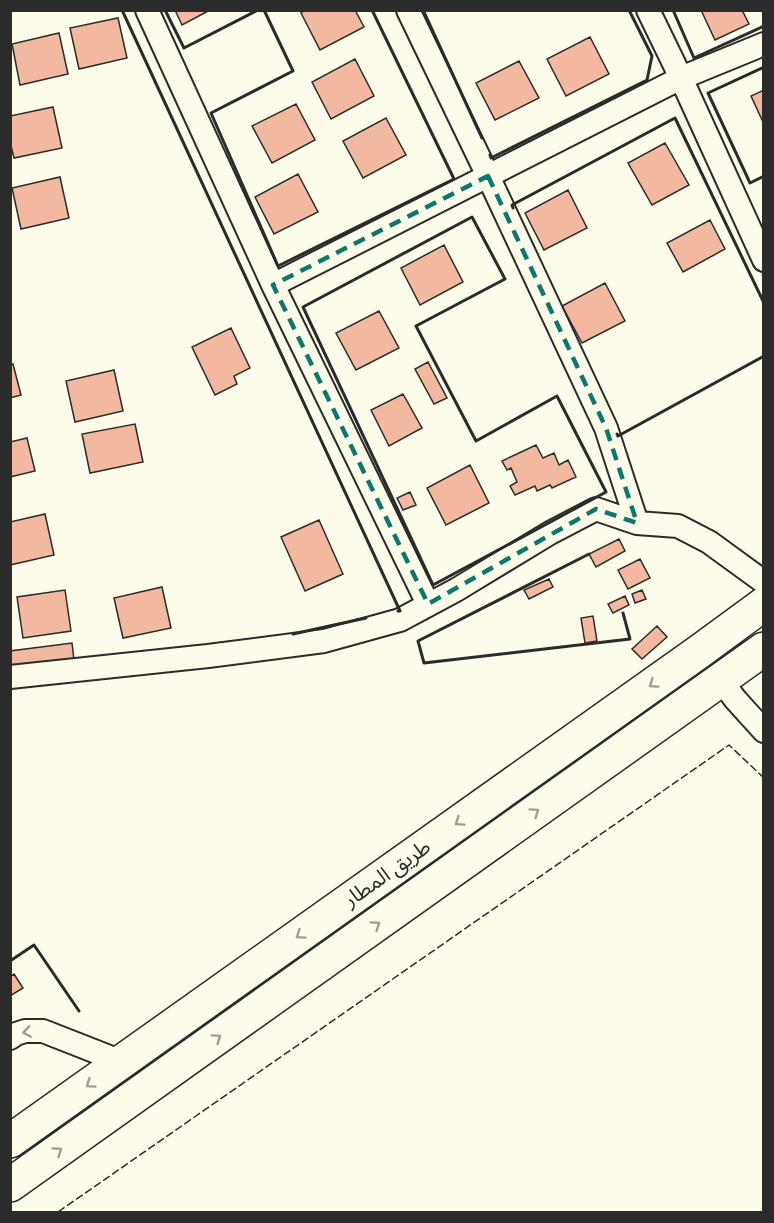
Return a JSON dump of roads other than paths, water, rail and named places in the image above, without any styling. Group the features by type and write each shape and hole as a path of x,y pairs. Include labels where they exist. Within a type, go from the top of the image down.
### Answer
{"highway":[{"name":"طريق المطار","path":"10,1141 764,604"},
{"name":"طريق المطار","path":"10,1185 764,649"},
{"path":"700,651 721,680"}],"street":[{"path":"147,10 273,285 428,604"},
{"path":"408,10 606,428 637,523"},
{"path":"648,10 764,260"},
{"path":"273,285 681,78 764,44"},
{"path":"10,677 208,656 324,640 400,620 596,508 637,523 678,526 709,542 764,582"},
{"path":"721,680 764,731"},
{"path":"10,1038 25,1031 43,1032 122,1062"}]}
